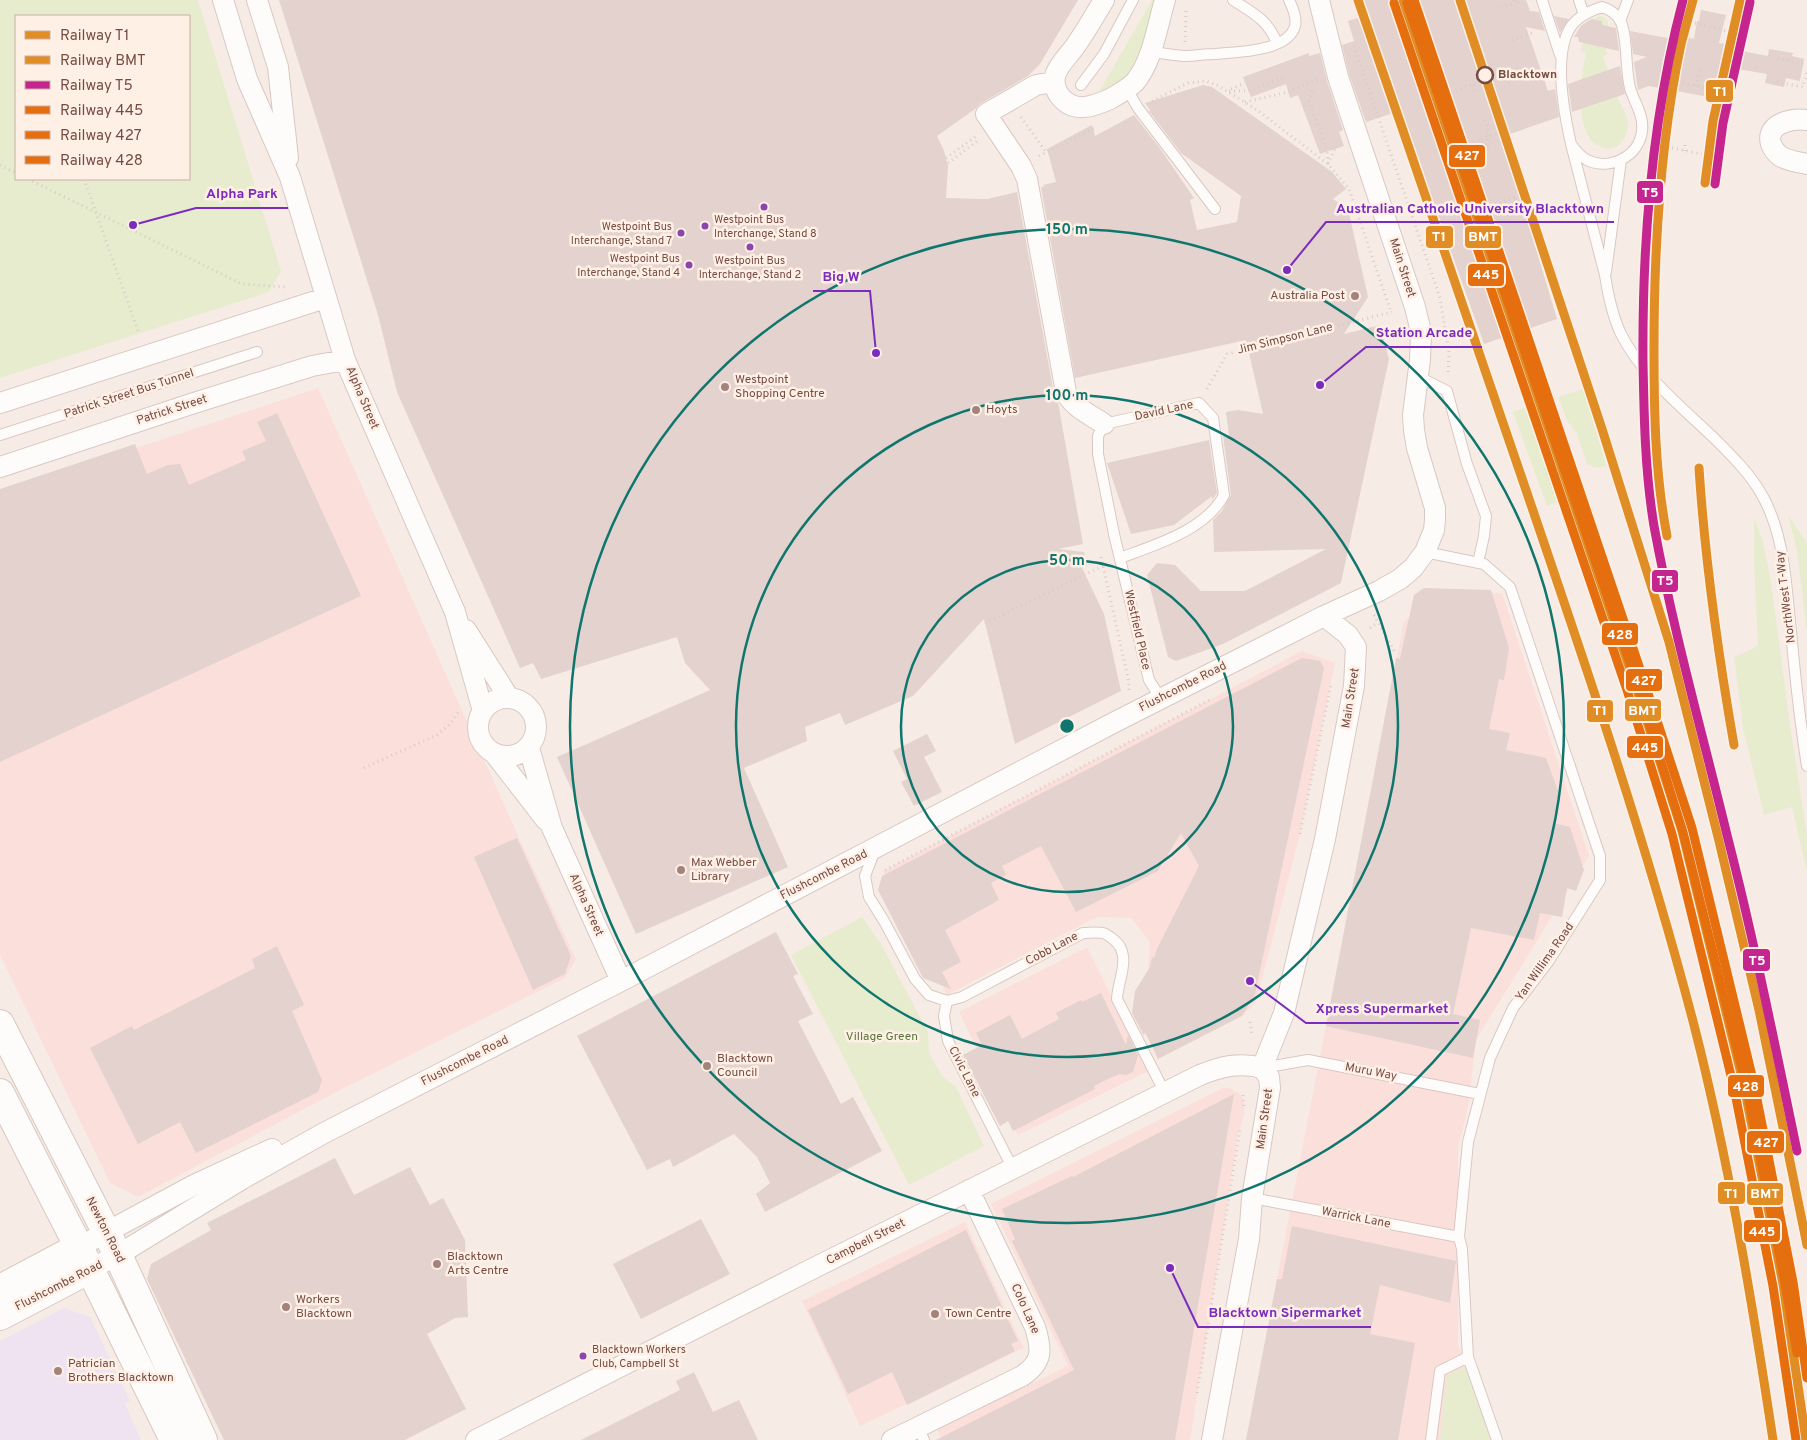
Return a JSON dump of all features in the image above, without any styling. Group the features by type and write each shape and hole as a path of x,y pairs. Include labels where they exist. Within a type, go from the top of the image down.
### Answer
{"main road":[{"name":"Newton Road","path":"0,1024 113,1244 203,1440"},
{"path":"0,1094 85,1258 174,1440"},
{"name":"Flushcombe Road","path":"0,1289 85,1258"},
{"name":"Flushcombe Road","path":"0,1316 85,1258"}],"street":[{"name":"Alpha Street","path":"223,0 247,79 290,177 345,360 455,612 483,711"},
{"name":"Alpha Street","path":"257,0 278,67 290,177"},
{"path":"1104,0 1078,43 1056,73 1054,82 1057,92 1063,100 1072,106 1081,108 1097,105 1127,89 1141,73 1150,52 1164,0"},
{"name":"Main Street","path":"1319,0 1341,85 1415,307 1420,332 1413,415 1414,430 1417,448 1435,508 1434,530 1425,552 1413,568 1400,579 1379,591 1324,616"},
{"path":"1054,82 1036,85 986,114 1021,166 1027,179 1068,398 1104,424"},
{"path":"1807,120 1792,119 1781,123 1772,133 1770,139 1776,153 1782,158 1807,164"},
{"path":"0,403 325,298"},
{"name":"Patrick Street","path":"0,467 312,366 345,360"},
{"name":"Alpha Street","path":"455,612 509,698"},
{"name":"Main Street","path":"1212,1440 1249,1239 1252,1198 1270,1088 1269,1077 1262,1068 1284,1013 1325,839 1354,686 1356,648 1344,630 1324,616"},
{"name":"Flushcombe Road","path":"85,1258 113,1244 194,1185 268,1151 324,1133 1324,616"},
{"path":"509,698 526,704 536,720 536,735 529,748 513,756 494,754 483,744 480,736 478,727 483,711 494,700 509,698"},
{"name":"Alpha Street","path":"529,748 552,828 621,981"},
{"name":"Alpha Street","path":"494,754 552,828"},
{"name":"Campbell Street","path":"476,1440 970,1190 1215,1069 1247,1064 1262,1068"},
{"name":"Colo Lane","path":"892,1440 921,1434 1022,1376 1036,1364 1039,1357 1039,1340 1035,1327 970,1190"}],"lane":[{"path":"1081,85 1104,54 1133,0"},
{"path":"1233,0 1270,26 1277,43"},
{"path":"1150,52 1186,56 1248,51 1267,47 1277,43 1291,33 1295,26 1294,10 1289,0"},
{"path":"1542,0 1562,61"},
{"path":"1579,0 1584,15"},
{"path":"1620,21 1628,0"},
{"path":"1571,144 1582,157 1589,161 1604,164 1621,160 1633,151 1642,133 1640,113 1629,86 1622,27 1616,14 1601,4 1584,15 1571,27 1565,38 1562,61 1564,103 1571,144 1605,275"},
{"path":"1127,89 1138,108 1215,209"},
{"path":"1605,275 1621,160"},
{"name":"NorthWest T-Way","path":"1605,275 1613,314 1620,332 1631,351 1657,383 1738,463 1762,494 1778,533 1784,560 1807,766"},
{"name":"Patrick Street Bus Tunnel","path":"0,435 257,352"},
{"path":"1417,376 1447,392 1467,464 1486,516 1478,563"},
{"name":"David Lane","path":"1104,424 1199,403 1213,418 1224,495 1216,508 1179,534 1120,558"},
{"path":"1104,424 1098,436 1098,454 1120,558"},
{"name":"Yan Willima Road","path":"1425,552 1484,564 1510,587 1600,856 1600,880 1548,962 1513,1008 1490,1058 1468,1142 1459,1237 1462,1249 1468,1358 1498,1440"},
{"name":"Westfield Place","path":"1120,558 1149,680 1161,699"},
{"path":"875,849 865,876 869,897 915,979 929,995 947,1001"},
{"name":"Cobb Lane","path":"947,1001 962,997 1083,933 1104,933 1116,942 1124,952 1124,966 1117,999 1165,1093"},
{"name":"Civic Lane","path":"947,1001 944,1016 948,1041 1013,1169"},
{"name":"Muru Way","path":"1262,1068 1308,1060 1480,1094"},
{"name":"Warrick Lane","path":"1252,1198 1459,1237"},
{"path":"1431,1440 1440,1370 1468,1358"}],"path":[{"path":"1501,8 1521,1"},
{"path":"1185,42 1186,7"},
{"path":"1695,23 1726,31"},
{"path":"1512,40 1532,33"},
{"path":"1354,45 1440,298 1449,353 1447,392"},
{"path":"1778,58 1807,65"},
{"path":"1696,86 1699,70"},
{"path":"1777,82 1803,87 1807,70"},
{"path":"1508,82 1527,76"},
{"path":"1228,91 1248,90 1283,77"},
{"path":"1246,102 1288,92 1318,79"},
{"path":"1138,108 1188,82 1206,81 1246,102 1328,164 1349,189 1391,312"},
{"path":"1451,92 1482,81"},
{"path":"1228,91 1245,83"},
{"path":"1682,83 1713,90"},
{"path":"1473,85 1475,92"},
{"path":"1312,91 1309,100 1328,151 1328,164"},
{"path":"1010,100 1047,151 1104,124"},
{"path":"1481,139 1488,150 1488,128 1485,120"},
{"path":"946,158 994,127"},
{"path":"948,163 994,127"},
{"path":"1469,144 1500,132"},
{"path":"1685,151 1686,144"},
{"path":"1328,164 1335,148"},
{"path":"1672,148 1702,154"},
{"path":"0,165 15,172"},
{"path":"30,180 242,284 286,287"},
{"path":"84,180 139,334"},
{"path":"1490,206 1520,196"},
{"path":"1440,224 1469,214"},
{"path":"1435,302 1440,298"},
{"name":"Jim Simpson Lane","path":"1199,403 1227,354 1397,310"},
{"path":"1529,406 1544,448 1546,469 1570,534"},
{"path":"985,623 1102,566 1128,678 1129,690 1125,697"},
{"path":"1373,612 1395,652"},
{"path":"1370,628 1378,622"},
{"name":"Main Street","path":"1300,834 1332,678"},
{"name":"Flushcombe Road","path":"883,871 1214,698"},
{"path":"364,768 437,735 451,724 459,712"},
{"path":"1250,1022 1252,1036"},
{"name":"Main Street","path":"1243,1095 1244,1115"},
{"name":"Main Street","path":"1196,1397 1240,1128"}],"shaded area":[{"path":"318,388 519,838 576,959 565,978 344,1088 138,1197 110,1183 0,955 0,493"},
{"path":"1446,591 1502,593 1589,856 1476,1040 1468,1107 1458,1148 1458,1345 1501,1440 1246,1440 1404,621"},
{"path":"1302,651 1335,663 1300,834 1256,1002 1243,1015 1232,1021 1146,998 1150,942 1131,918 1097,917 947,995 883,871"},
{"path":"1087,947 1149,1071 1018,1135 959,1012"},
{"path":"1223,1088 1229,1088 1242,1097 1244,1115 1238,1135 1190,1440 942,1440 937,1429 1068,1366 991,1204"},
{"name":"Town Centre","path":"965,1222 1024,1348 860,1426 802,1301"},
{"name":"Patrician Brothers Blacktown","path":"64,1308 90,1317 130,1401 125,1404 141,1440 0,1440 0,1341"}],"green space":[{"path":"0,0 198,0 281,271 269,292 0,378"},
{"path":"1152,0 1159,0 1133,69 1127,77 1099,92"},
{"path":"1601,16 1608,22 1606,50 1608,54 1603,56 1628,124 1623,140 1620,144 1610,149 1594,143 1585,130 1580,97 1586,53 1581,51 1583,40 1588,25"},
{"path":"1583,389 1606,464 1603,467 1587,464 1577,434 1568,422 1558,397"},
{"path":"1526,407 1557,502 1547,506 1513,412"},
{"path":"1788,515 1807,543 1807,633 1797,551"},
{"path":"1754,518 1763,542 1771,582 1807,835 1807,872 1792,807 1764,815 1743,728 1734,657 1758,645"},
{"name":"Village Green","path":"862,917 881,944 928,1032 929,1052 933,1061 943,1077 955,1086 984,1146 909,1185 791,955"},
{"path":"1466,1367 1490,1440 1440,1440 1447,1375"}],"building":[{"name":"Westpoint Shopping Centre","path":"279,0 1078,0 1040,64 1028,76 980,104 937,136 948,166 946,198 987,199 1017,192 1054,394 1058,402 1083,544 1058,549 1084,552 1087,566 1082,568 1104,614 1121,691 1015,744 984,619 913,696 845,725 840,713 805,727 807,741 744,768 788,867 636,934 557,757 710,690 685,663 677,637 541,679 533,663 520,668 397,392 378,315"},
{"path":"1362,0 1526,0 1530,11 1539,12 1545,31 1526,27 1548,91 1555,89 1559,117 1504,136 1521,188 1518,189 1557,319 1484,344 1438,215 1434,216 1399,111 1366,122 1349,74 1342,45 1354,41 1348,21 1367,15"},
{"path":"1701,10 1726,15 1719,43 1726,44 1726,48 1768,56 1769,49 1793,53 1792,56 1804,59 1800,81 1786,78 1784,87 1765,83 1767,74 1720,66 1714,98 1649,86 1638,90 1634,62 1647,57 1633,54 1630,31 1684,41 1685,37 1694,39"},
{"path":"1554,16 1569,19 1560,33"},
{"path":"1591,19 1602,21 1602,25 1616,28 1619,51 1579,42 1578,37 1574,37 1581,26"},
{"path":"1309,53 1309,56 1320,53 1343,130 1339,132 1344,146 1320,154 1298,95 1290,98 1286,84 1251,97 1243,77"},
{"path":"1620,66 1625,94 1572,112 1568,84"},
{"path":"1203,85 1212,87 1332,172 1346,189 1333,199 1348,209 1368,297 1344,334 1380,325 1389,359 1341,583 1223,644 1176,661 1168,657 1147,575 1157,563 1175,565 1201,591 1245,591 1326,549 1214,552 1213,520 1222,511 1231,495 1223,436 1229,435 1226,412 1238,410 1263,414 1246,340 1075,378 1041,187 1056,182 1047,149 1092,125 1095,136 1134,115 1159,147 1194,198 1190,200 1197,230 1237,222 1241,196 1181,153 1145,103"},
{"path":"277,413 361,596 0,762 0,489 135,444 147,474 168,465 180,464 189,485 246,460 242,451 266,441 257,422"},
{"path":"1209,440 1217,493 1212,500 1212,496 1174,525 1131,534 1107,463"},
{"path":"1424,588 1491,590 1509,648 1504,680 1499,679 1489,729 1510,733 1506,750 1546,758 1559,794 1553,823 1570,827 1584,870 1576,891 1567,888 1562,917 1540,913 1534,940 1471,928 1453,1014 1480,1020 1473,1058 1326,1026 1396,658 1400,659 1414,595"},
{"path":"1302,658 1320,661 1324,668 1255,994 1242,1016 1158,1059 1145,1032 1144,1036 1132,1013 1135,991 1150,967 1152,957 1154,958 1199,866 1181,833 1158,871 1076,912 1041,846 1002,866 1006,875 991,883 999,900 945,930 961,962 942,972 951,989 923,978 878,890 882,876"},
{"path":"927,734 936,751 924,757 942,792 914,806 901,782 907,779 893,751"},
{"path":"517,838 571,956 565,974 533,990 474,857"},
{"name":"Blacktown Council","path":"776,932 798,974 793,976 813,1014 798,1021 841,1104 853,1097 882,1151 765,1212 756,1194 770,1183 757,1157 734,1134 673,1167 670,1159 647,1170 577,1036"},
{"path":"277,946 304,1005 292,1011 322,1080 318,1092 196,1153 180,1122 138,1144 90,1048 132,1026 134,1030 255,968 252,959"},
{"path":"1101,993 1126,1045 1128,1035 1138,1055 1133,1072 1110,1078 1094,1086 1095,1089 1013,1131 1008,1121 1000,1126 963,1055 982,1045 976,1033 1010,1015 1022,1039 1059,1019 1056,1013 1081,1000 1082,1002"},
{"path":"1234,1094 1175,1440 936,1440 1074,1370 1012,1241 1015,1239 1002,1209 1073,1177"},
{"name":"Workers Blacktown","path":"335,1158 354,1195 410,1167 430,1205 443,1198 465,1240 468,1317 455,1318 427,1334 466,1409 405,1440 224,1440 147,1279 151,1264 211,1230 207,1223"},
{"path":"701,1219 730,1274 641,1319 613,1264"},
{"path":"1292,1226 1456,1261 1450,1303 1380,1285 1370,1334 1415,1343 1398,1440 1246,1440 1277,1279 1282,1279"},
{"name":"Town Centre","path":"966,1230 1018,1341 1011,1344 1015,1351 907,1405 892,1372 848,1394 808,1310"},
{"path":"694,1372 713,1412 739,1400 758,1440 581,1440 680,1390 676,1381"}],"rail line":[{"name":"T1","path":"1358,0 1572,625 1657,891 1707,1076 1729,1180 1757,1336 1773,1440"},
{"name":"BMT","path":"1403,0 1636,687 1682,831 1744,1086 1783,1284 1806,1440"},
{"name":"427","path":"1414,0 1692,828 1754,1084 1793,1282 1807,1378"},
{"name":"T1","path":"1460,0 1602,429 1669,642 1759,1010 1807,1245"},
{"name":"T5","path":"1683,0 1672,44 1656,134 1647,225 1643,317 1647,465 1654,526 1670,604 1746,914 1797,1151"},
{"name":"T1","path":"1667,536 1660,489 1655,419 1655,271 1663,157 1668,119 1681,44 1693,0"},
{"name":"T1","path":"1705,183 1713,121 1740,0"},
{"name":"T5","path":"1715,184 1723,123 1750,2"},
{"name":"445","path":"1394,3 1627,690 1672,834 1734,1088 1773,1286 1796,1440"},
{"name":"428","path":"1407,3 1633,672 1683,832 1746,1085 1797,1353"},
{"name":"T1","path":"1699,468 1713,607 1734,745"}],"place":[{"name":"Blacktown","path":"1485,75"},
{"name":"Alpha Park","path":"133,225"},
{"name":"Westpoint Bus Interchange, Stand 8","path":"705,226"},
{"name":"Westpoint Bus Interchange, Stand 7","path":"681,233"},
{"name":"Westpoint Bus Interchange, Stand 2","path":"750,247"},
{"name":"Westpoint Bus Interchange, Stand 4","path":"689,265"},
{"name":"Australian Catholic University Blacktown","path":"1287,270"},
{"name":"Australia Post","path":"1355,296"},
{"name":"Big W","path":"876,353"},
{"name":"Station Arcade","path":"1320,385"},
{"name":"Westpoint Shopping Centre","path":"725,387"},
{"name":"Hoyts","path":"976,410"},
{"name":"Max Webber Library","path":"681,870"},
{"name":"Xpress Supermarket","path":"1250,981"},
{"name":"Blacktown Council","path":"707,1066"},
{"name":"Blacktown Arts Centre","path":"437,1264"},
{"name":"Blacktown Sipermarket","path":"1170,1268"},
{"name":"Workers Blacktown","path":"286,1307"},
{"name":"Town Centre","path":"935,1314"},
{"name":"Blacktown Workers Club, Campbell St","path":"583,1356"},
{"name":"Patrician Brothers Blacktown","path":"58,1371"}]}
